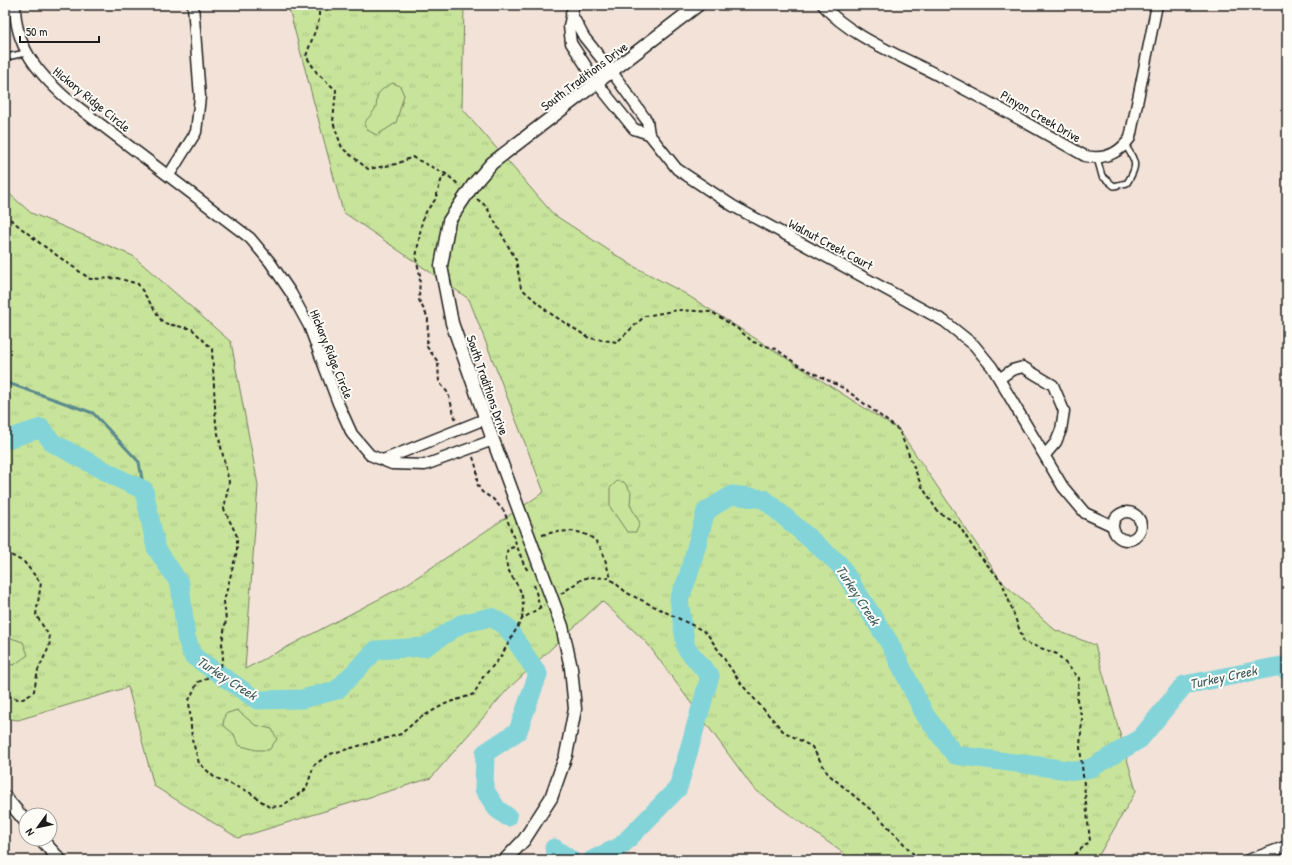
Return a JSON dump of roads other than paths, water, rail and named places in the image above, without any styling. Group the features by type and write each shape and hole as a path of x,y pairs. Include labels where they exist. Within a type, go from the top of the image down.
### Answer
{"street":[{"name":"Hickory Ridge Circle","path":"15,5 15,18 26,53 45,79 66,98 250,238 270,262 291,293 309,326 338,403 352,434 370,455 392,464 425,465 493,440"},
{"path":"169,175 196,132 200,97 193,5"},
{"name":"South Traditions Drive","path":"505,860 524,840 551,798 566,755 575,709 571,668 562,626 485,419 452,323 441,266 449,221 468,192 492,163 698,5"},
{"name":"Pinyon Creek Drive","path":"822,5 830,14 857,33 1000,107 1085,156 1097,158"},
{"path":"1097,158 1111,155 1125,145 1130,138 1157,5"},
{"name":"Walnut Creek Court","path":"573,9 584,37 612,72 647,121 648,134"},
{"name":"Walnut Creek Court","path":"573,9 569,26 571,43 597,83 634,128 648,134 677,169 733,206 944,321 974,344 999,379 1064,487 1085,513 1113,526"},
{"path":"999,379 1012,370 1023,367 1053,385 1064,411 1061,430 1056,442 1045,455"},
{"path":"383,460 485,419"},
{"path":"5,797 18,812"},
{"path":"1248,860 1287,846"},
{"path":"48,847 60,860"}],"lane":[{"path":"5,55 7,57 26,53"},
{"path":"1097,158 1102,176 1114,186 1127,183 1135,170 1135,158 1125,145"}],"waterway":[{"path":"5,382 93,413 139,462 144,490"},
{"name":"Turkey Creek","path":"5,440 41,428 53,443 144,490 156,548 180,584 186,637 193,656 257,700 302,699 337,690 376,650 425,647 461,624 491,617 506,626 538,674 518,731 485,753 484,789 497,809 508,817"},
{"name":"Turkey Creek","path":"592,860 621,846 678,788 710,676 686,648 679,599 688,577 706,511 732,495 764,499 839,564 889,642 925,715 955,755 1076,771 1091,768 1140,739 1184,685 1281,666 1287,671"},
{"name":"Turkey Creek","path":"554,848 571,860"}]}
